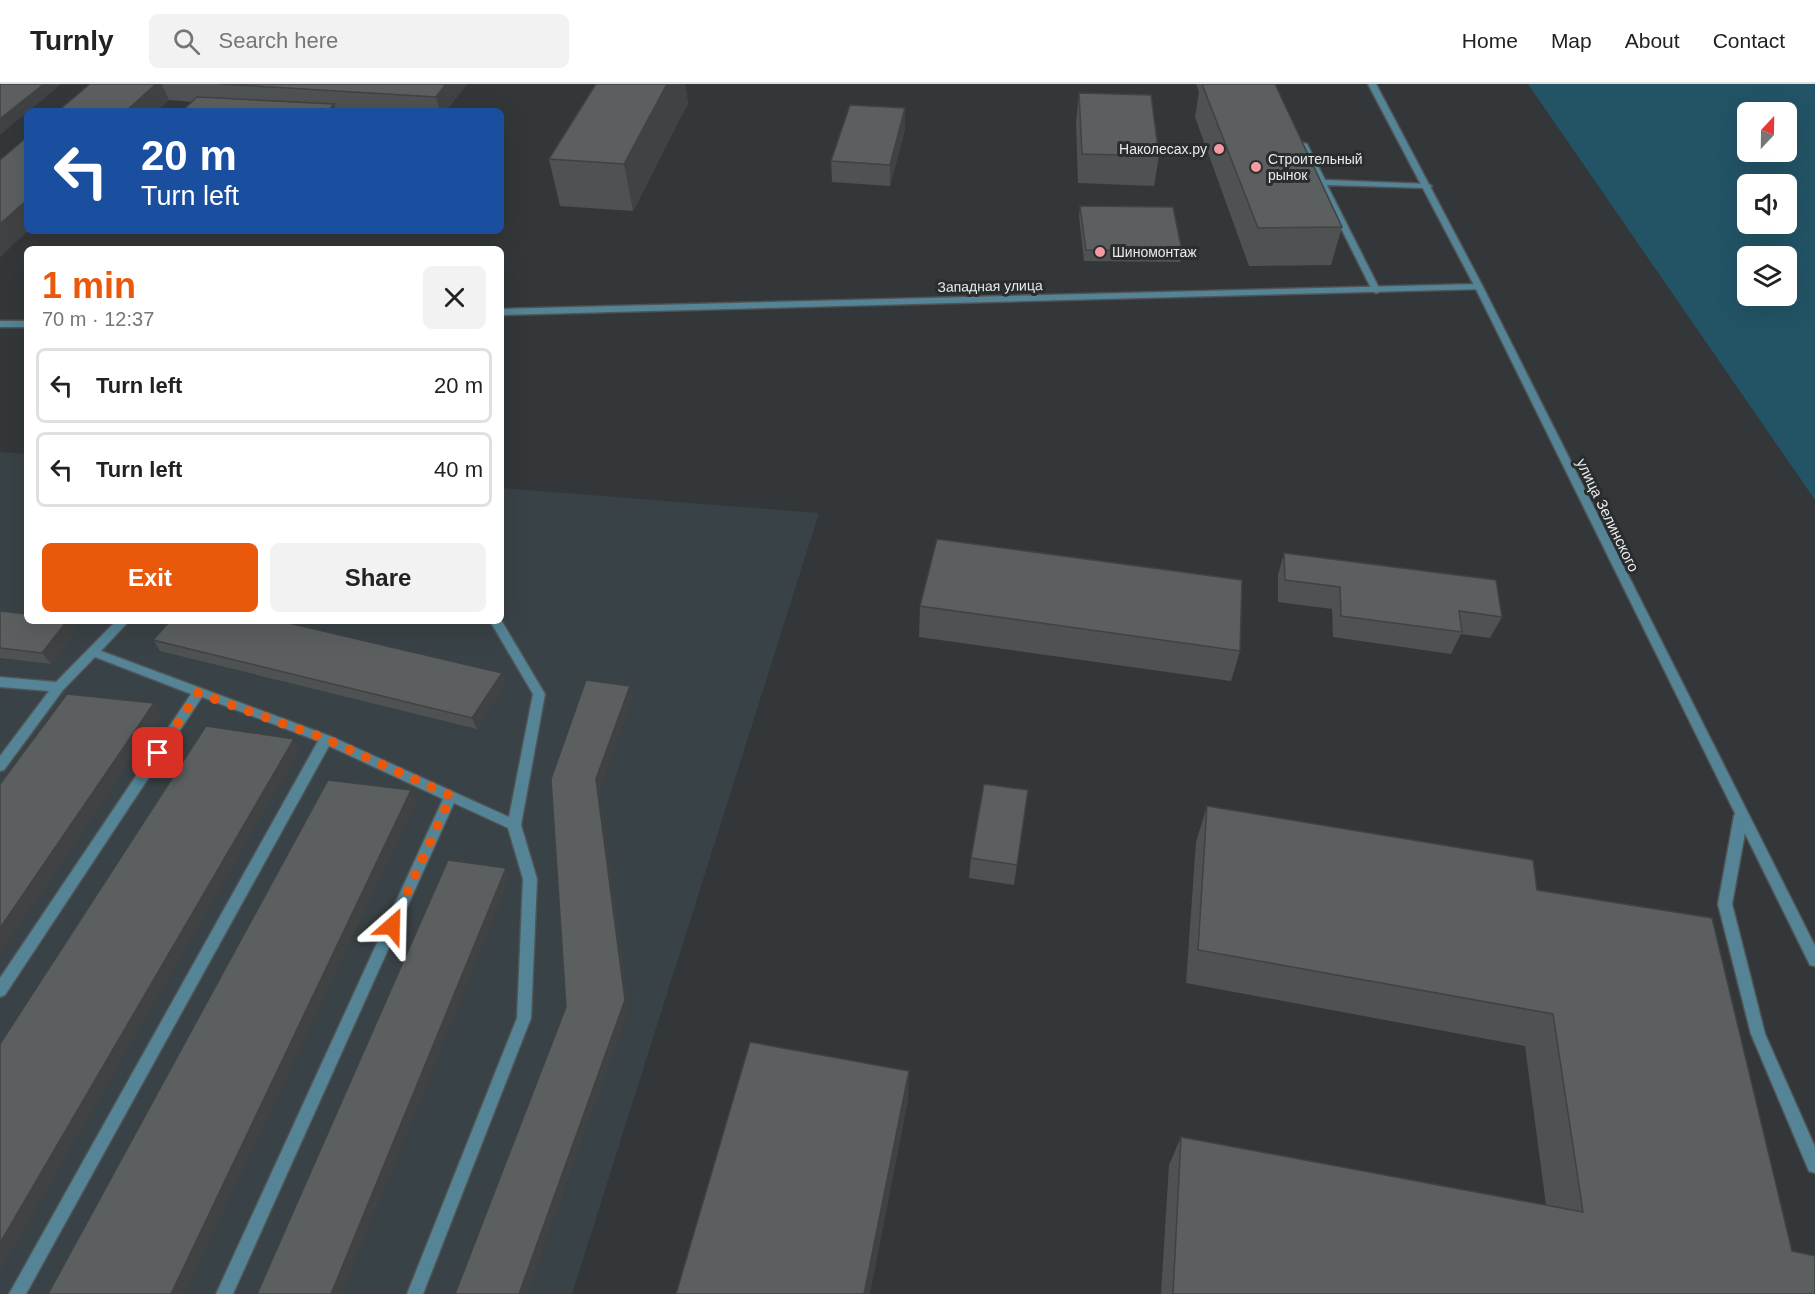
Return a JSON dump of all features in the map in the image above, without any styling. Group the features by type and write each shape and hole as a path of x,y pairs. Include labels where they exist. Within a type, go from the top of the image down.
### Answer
{"street":[{"name":"улица Зелинского","path":"1372,84 1428,186 1815,960"},
{"path":"1298,133 1376,290"},
{"path":"1322,182 1428,186"},
{"name":"Западная улица","path":"504,312 1479,287"},
{"path":"0,324 24,324"},
{"path":"0,766 59,687 120,624"},
{"path":"415,1294 524,1018 530,879 514,825 538,693 498,624"},
{"path":"93,652 326,739 514,825"},
{"path":"0,682 59,687"},
{"path":"0,990 198,693"},
{"path":"16,1294 326,739"},
{"path":"224,1294 451,796"},
{"path":"1741,816 1725,904 1758,1034 1815,1165"}],"shaded area":[{"path":"1528,84 1815,84 1815,500"},
{"path":"0,452 24,454 24,624 504,624 504,488 819,513 572,1294 0,1294"}],"building":[{"path":"0,84 44,84 0,119"},
{"path":"90,84 156,84 129,108 62,108"},
{"path":"220,84 446,84 436,97"},
{"path":"596,84 667,84 624,164 549,159"},
{"path":"1202,84 1275,84 1342,227 1258,228"},
{"path":"1079,93 1151,95 1159,156 1082,154"},
{"path":"197,97 334,104 331,108 185,108"},
{"path":"850,105 905,108 890,165 831,161"},
{"path":"24,140 24,203 0,224 0,160"},
{"path":"1080,206 1173,207 1182,251 1086,250"},
{"path":"937,539 1242,580 1240,651 920,606"},
{"path":"1284,553 1496,580 1502,617 1459,611 1462,632 1341,616 1340,587 1285,580"},
{"path":"0,611 24,614 24,624 65,624 42,653 0,648"},
{"path":"167,624 293,624 502,673 472,718 153,640"},
{"path":"586,680 630,686 596,779 625,1000 519,1294 455,1294 566,1007 551,779"},
{"path":"67,694 154,703 0,928 0,784"},
{"path":"206,726 294,739 0,1243 0,1044"},
{"path":"328,780 411,790 171,1294 48,1294"},
{"path":"984,784 1028,790 1017,865 971,858"},
{"path":"1207,806 1533,860 1537,890 1712,918 1792,1251 1815,1256 1815,1294 1173,1294 1181,1137 1583,1212 1553,1014 1198,950"},
{"path":"448,860 506,868 331,1294 257,1294"},
{"path":"750,1042 909,1071 864,1294 676,1294"}],"place":[{"name":"Наколесах.ру","path":"1219,149"},
{"name":"Строительный рынок","path":"1256,167"},
{"name":"Шиномонтаж","path":"1100,252"}],"route":[{"path":"158,753 198,693 326,739 451,796 392,926"}]}
